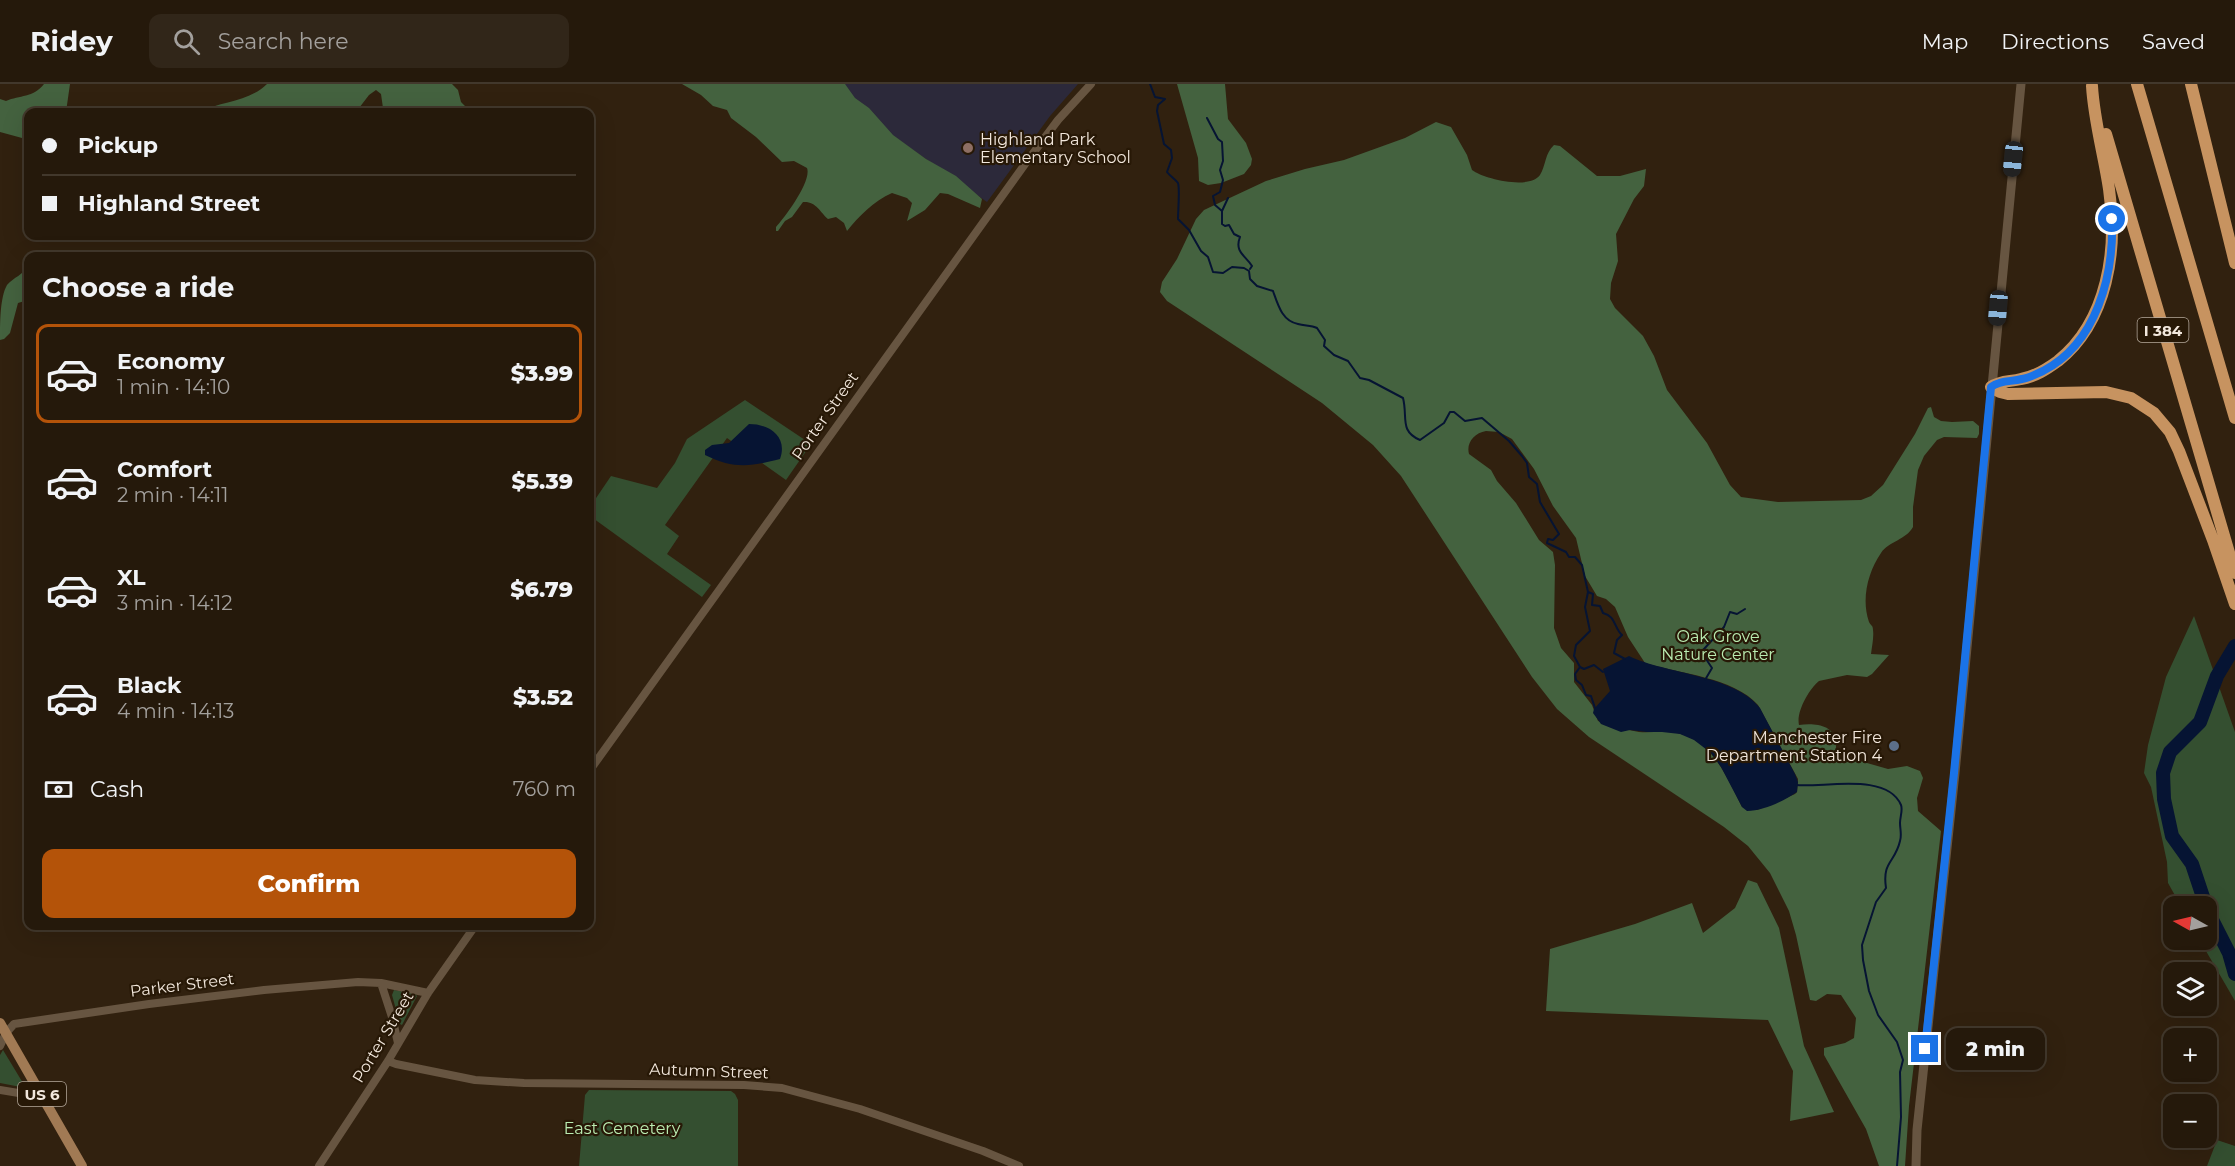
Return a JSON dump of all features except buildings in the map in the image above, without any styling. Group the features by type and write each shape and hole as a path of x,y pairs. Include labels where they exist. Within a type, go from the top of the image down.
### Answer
{"highway":[{"name":"I 384","path":"2137,84 2235,418"},
{"path":"2191,84 2235,263"},
{"path":"1991,387 2000,382 2021,380 2034,375 2058,361 2084,332 2102,296 2111,254 2112,219 2091,85"},
{"name":"I 384","path":"2091,85 2235,573"},
{"path":"1991,387 2008,394 2106,392 2131,398 2154,413 2165,425 2180,451 2235,604"}],"main road":[{"path":"1916,1166 1918,1120 1954,773 2020,84"},
{"name":"US 6","path":"3,1028 82,1166"}],"street":[{"name":"Porter Street","path":"594,764 1028,160 1058,120 1091,84"},
{"name":"Porter Street","path":"319,1166 388,1061 428,993 472,930"},
{"name":"Parker Street","path":"3,1028 29,1021 283,988 358,982 381,983 428,993"},
{"path":"381,983 398,1043"},
{"path":"0,1046 3,1028"},
{"name":"Autumn Street","path":"388,1061 476,1080 524,1083 744,1085 782,1088 860,1109 983,1151 1018,1166"},
{"path":"0,1090 43,1097"}],"shaded area":[{"name":"Highland Park Elementary School","path":"819,84 1078,84 1050,116 987,202"}],"green space":[{"path":"44,84 70,84 67,108 24,108 24,140 0,132 0,99 6,101 40,89"},
{"path":"267,84 452,84 458,90 461,102 467,108 383,108 381,94 376,90 359,108 208,108 243,98"},
{"path":"682,84 845,84 855,98 869,108 893,135 926,159 956,176 982,199 980,208 948,194 940,193 925,210 907,221 912,203 907,198 892,193 867,210 847,231 844,223 836,217 828,219 815,205 803,202 792,217 776,231 776,227 802,190 806,181 807,168 794,161 782,162 756,137 731,118 727,110 713,106 701,95"},
{"path":"1177,84 1225,84 1228,119 1246,143 1252,159 1251,165 1244,174 1221,183 1208,185 1199,181 1198,158"},
{"name":"Oak Grove Nature Center","path":"1436,122 1451,127 1467,155 1472,170 1486,177 1506,182 1526,182 1540,175 1554,145 1560,146 1597,176 1620,176 1646,169 1644,186 1634,199 1616,234 1618,261 1611,283 1610,299 1615,308 1643,336 1654,356 1667,390 1707,443 1730,485 1741,497 1778,502 1861,500 1871,496 1883,485 1915,434 1928,408 1931,407 1934,417 1941,421 1973,421 1979,426 1977,438 1944,437 1937,440 1924,456 1918,470 1913,527 1906,535 1884,549 1876,560 1869,577 1866,604 1869,622 1873,628 1871,654 1889,655 1867,677 1847,675 1819,681 1811,689 1799,714 1799,725 1822,726 1831,731 1836,742 1836,762 1860,761 1888,769 1907,766 1920,771 1923,778 1917,798 1918,811 1941,831 1909,1106 1905,1166 1879,1166 1866,1129 1824,1055 1824,1048 1845,1043 1854,1038 1856,1018 1841,995 1827,994 1816,1001 1810,1000 1789,911 1770,873 1748,846 1724,827 1589,737 1557,709 1532,677 1401,476 1373,445 1322,403 1167,301 1160,292 1162,282 1177,259 1196,219 1204,210 1266,181 1344,160 1405,138","holes":["1486,431 1499,432 1512,439 1534,469 1553,506 1576,538 1585,576 1597,596 1606,599 1615,607 1628,637 1645,663 1720,682 1735,688 1758,705 1798,779 1795,794 1757,810 1742,807 1719,764 1702,745 1692,738 1670,732 1634,731 1598,721 1592,705 1574,682 1574,663 1561,648 1554,628 1555,565 1553,552 1539,540 1516,503 1497,481 1491,470 1469,454 1470,442 1475,436"]},
{"path":"24,272 24,301 18,303 10,333 0,340 3,296 7,285"},
{"path":"745,400 811,444 786,480 727,438 665,525 679,536 667,554 711,585 702,597 594,519 594,501 611,476 657,488 675,463 687,439"},
{"path":"2194,616 2235,732 2235,1001 2217,970 2217,962 2212,962 2205,950 2217,950 2217,896 2175,896 2168,883 2167,862 2151,787 2144,773 2148,745 2166,677"},
{"path":"1748,880 1757,883 1779,928 1804,1046 1834,1112 1790,1121 1793,1071 1768,1020 1546,1011 1550,949 1635,924 1692,903 1703,933 1735,908"},
{"path":"394,990 417,996 402,1025 392,995"},
{"path":"3,1050 26,1088 0,1083 0,1055"},
{"name":"East Cemetery","path":"589,1090 731,1091 738,1100 738,1166 579,1166 585,1095"},
{"path":"2217,1140 2235,1146 2235,1166 2207,1166 2214,1148 2217,1148"}],"water":[{"path":"749,424 764,426 775,433 781,444 780,459 759,464 733,465 705,455 705,450 712,445 729,443"},
{"path":"1629,656 1717,682 1749,697 1760,708 1795,774 1798,782 1797,792 1773,805 1747,811 1742,807 1711,753 1694,740 1680,734 1662,732 1630,730 1621,732 1601,724 1593,713 1610,691 1603,669"}],"waterway":[{"path":"1150,84 1155,97 1165,99 1158,105 1157,111 1164,144 1171,150 1172,158 1167,172 1179,186 1178,219 1189,230 1201,251 1208,257 1213,272 1223,273 1232,267 1249,271 1250,279 1257,286 1273,291 1281,312 1288,320 1317,328 1325,340 1324,346 1334,355 1348,361 1360,378 1369,380 1403,398 1407,428 1413,436 1420,440 1444,423 1450,412 1454,412 1465,421 1482,418 1509,441 1522,456 1527,463 1529,477 1537,484 1540,502 1559,534 1553,540 1548,539 1547,543 1566,552 1569,557 1575,557 1582,565 1588,592 1585,607 1590,631 1576,645 1574,656 1580,667 1584,669 1594,665 1603,672"},
{"path":"1207,118 1218,139 1222,142 1223,161 1220,170 1223,180 1220,192 1213,196 1215,205 1222,211 1222,224 1229,225 1234,234 1240,237 1238,246 1252,266 1250,269"},
{"path":"1222,211 1228,198"},
{"path":"1588,592 1593,594 1592,605 1600,606 1603,613 1613,619 1622,635 1617,640 1614,653 1625,659"},
{"path":"1705,680 1712,668 1706,659 1704,649 1724,627 1730,612 1737,614 1745,609"},
{"path":"2203,896 2192,864 2172,836 2164,799 2163,773 2170,752 2200,722 2217,676 2235,646"},
{"path":"1580,667 1575,674 1576,680 1582,685 1586,695 1591,696 1595,708"},
{"path":"1796,785 1869,785 1882,788 1894,795 1902,807 1898,848 1887,867 1886,888 1876,902 1862,945 1869,991 1878,1015 1897,1042 1903,1060 1900,1072 1901,1117 1897,1166"},
{"path":"2217,930 2229,953 2235,974"}],"place":[{"name":"Highland Park Elementary School","path":"968,148"},
{"name":"Manchester Fire Department Station 4","path":"1894,746"}],"route":[{"path":"1925,1049 1991,387 2000,382 2021,380 2047,369 2070,350 2084,332 2099,303 2108,273 2112,219"}]}
